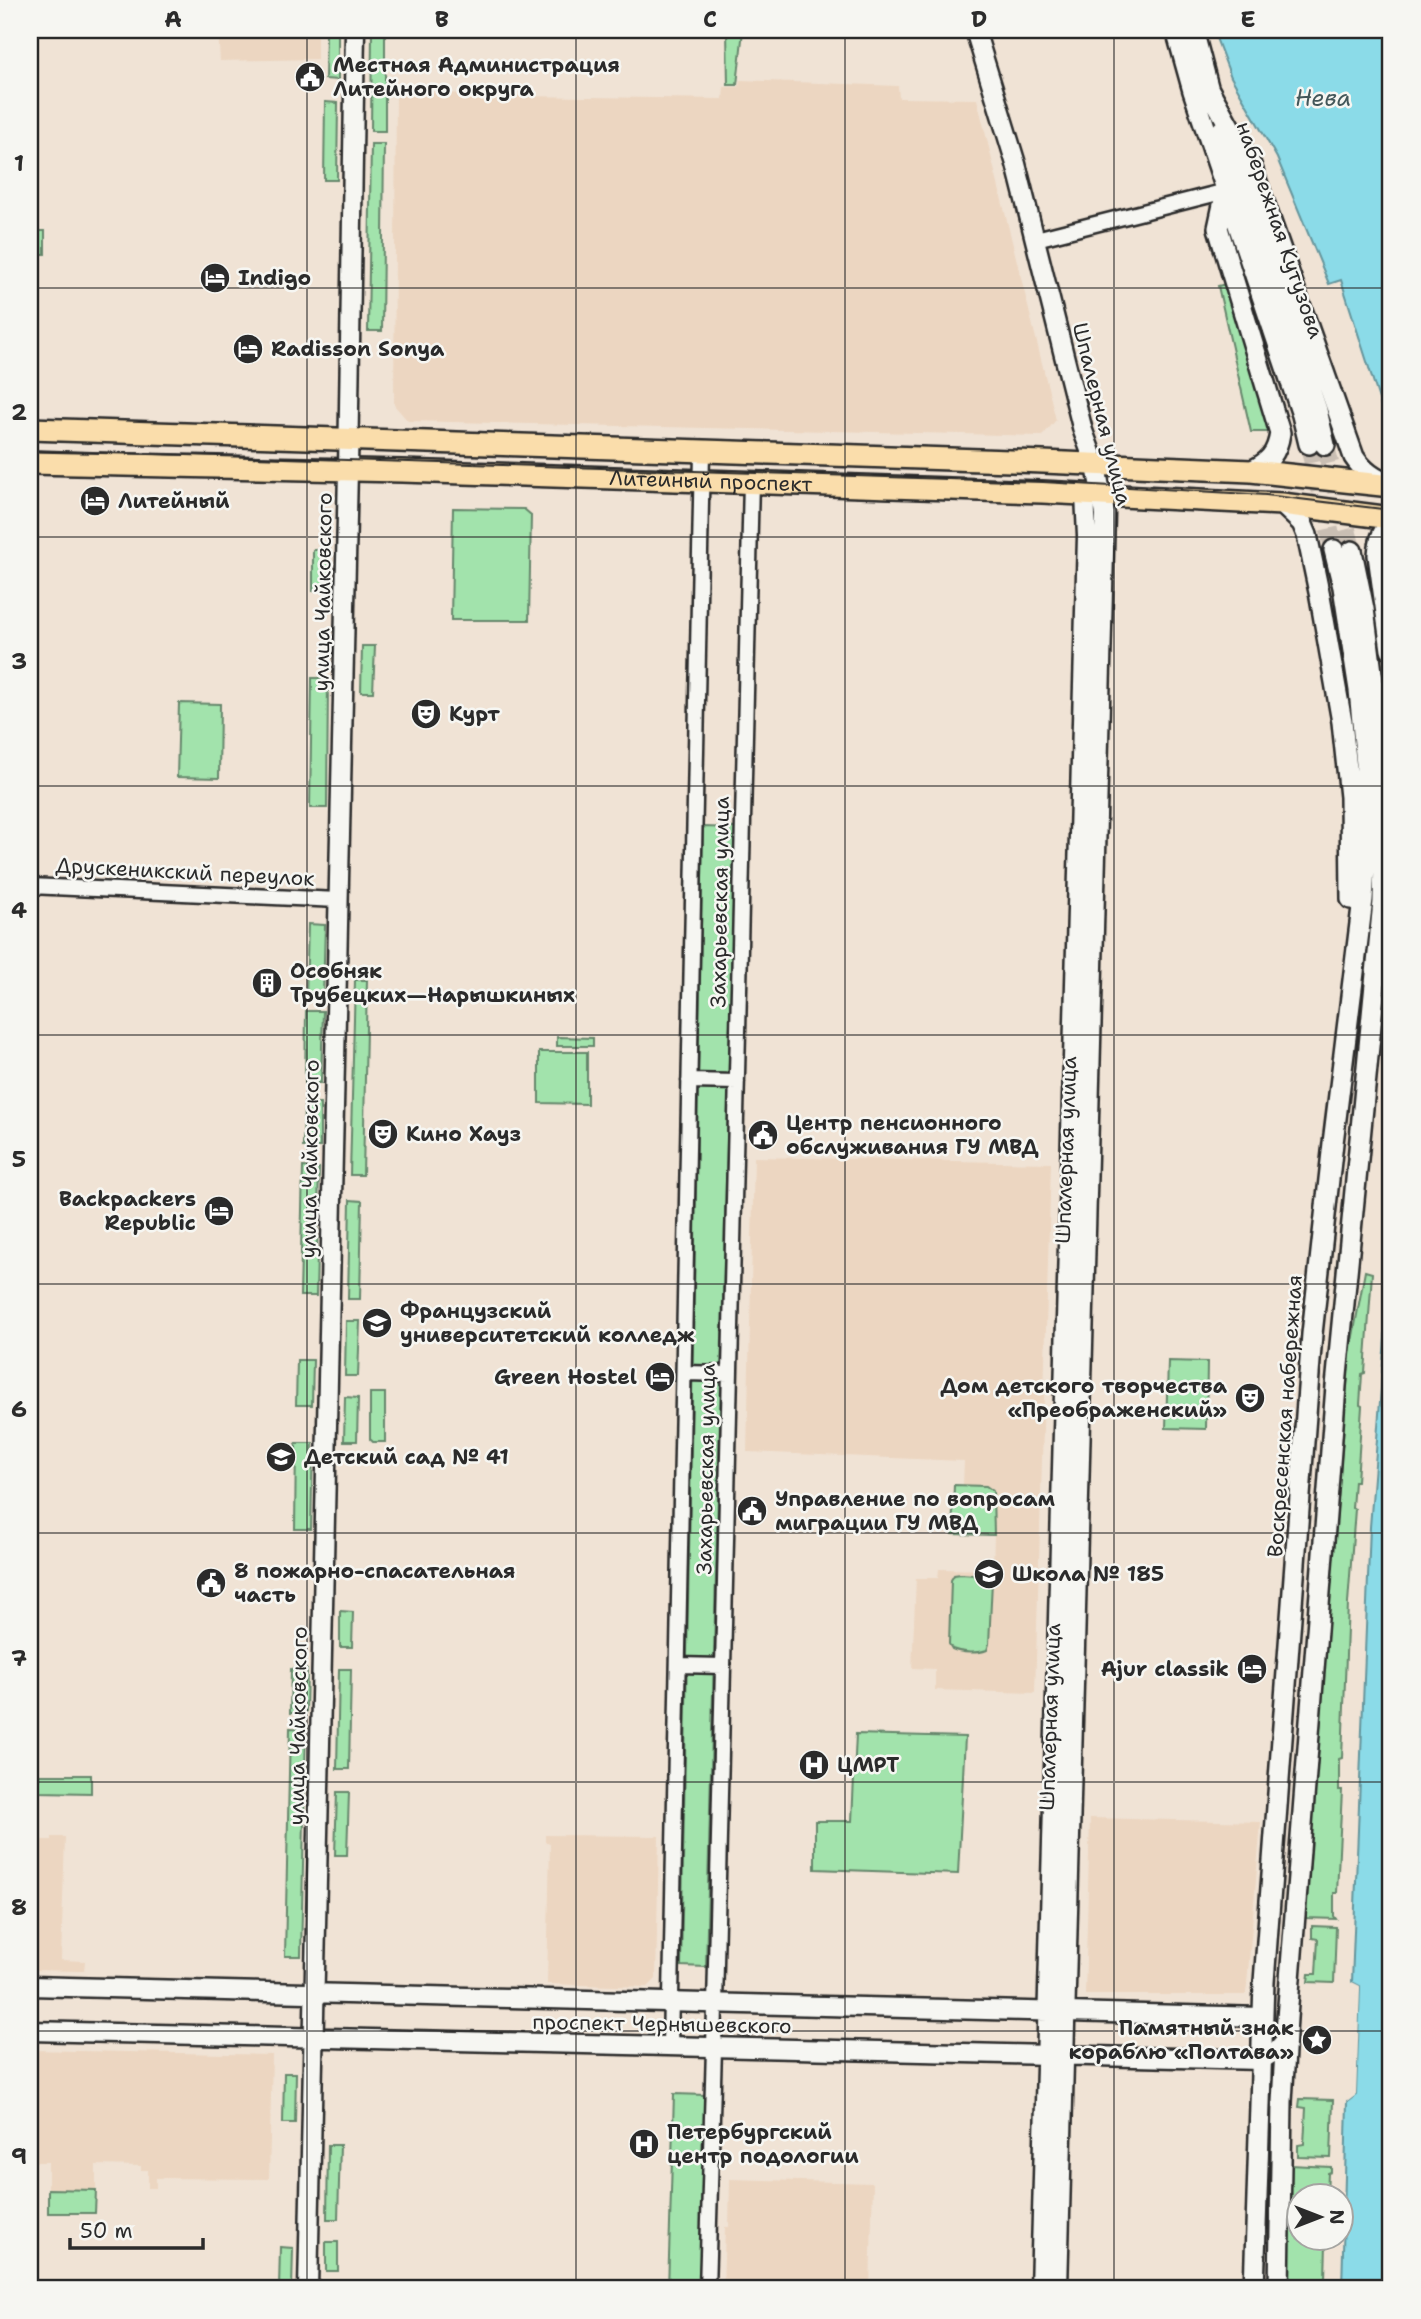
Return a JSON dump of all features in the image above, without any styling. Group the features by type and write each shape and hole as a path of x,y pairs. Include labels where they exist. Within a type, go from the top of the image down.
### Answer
{"main road":[{"name":"набережная Кутузова","path":"1176,30 1226,191 1298,402 1317,444 1317,410 1207,86 1192,30"},
{"path":"1207,86 1251,164 1354,457 1361,468 1373,478 1391,486"},
{"path":"1226,191 1218,228 1280,433 1278,447 1273,456 1266,464 1251,471"},
{"name":"Литейный проспект","path":"30,429 1043,462 1251,471 1391,486"},
{"name":"Литейный проспект","path":"30,463 751,481 1282,504 1391,518"},
{"path":"1282,504 1302,523 1311,550 1342,722 1350,797 1348,1024"},
{"path":"1391,523 1379,542 1378,555 1391,650"},
{"name":"Воскресенская набережная","path":"1254,2289 1263,2017 1312,1334 1363,900 1368,805 1359,691 1343,587 1343,551 1364,609 1375,689 1385,816 1383,902 1336,1386 1285,2041 1279,2289"},
{"path":"1368,1068 1391,956"}],"street":[{"name":"улица Чайковского","path":"308,2289 349,439 355,30"},
{"name":"Шпалерная улица","path":"975,30 1001,111 1036,239 1083,431 1096,466 1094,495 1105,537 1056,2012 1058,2289"},
{"path":"1036,239 1226,191"},
{"name":"Захарьевская улица","path":"670,2047 702,452"},
{"name":"Захарьевская улица","path":"707,2289 751,481"},
{"name":"Друскеникский переулок","path":"30,886 338,900"},
{"path":"689,1082 737,1082"},
{"path":"684,1373 729,1374"},
{"path":"678,1665 723,1666"},
{"name":"проспект Чернышевского","path":"30,1986 1263,2017"},
{"name":"проспект Чернышевского","path":"30,2031 1261,2060"},
{"path":"1261,2060 1285,2041"},
{"name":"Шпалерная улица","path":"1040,2289 1055,2055"}],"shaded area":[{"path":"218,30 317,30 317,59 220,61"},
{"path":"740,80 898,86 899,98 977,99 1056,420 1044,434 408,421 394,405 396,91 723,99 724,87 739,87"},
{"path":"754,1157 1051,1163 1035,1693 935,1690 935,1669 912,1668 916,1578 938,1578 939,1569 993,1570 994,1535 952,1534 954,1485 963,1485 964,1461 747,1452"},
{"path":"1090,1818 1261,1822 1246,1995 1085,1995"},
{"path":"545,1835 659,1836 656,1979 648,1987 547,1984 550,1843 545,1842"},
{"path":"52,1837 65,1837 61,1960 85,1961 84,1971 30,1970 32,1850 42,1840 52,1840"},
{"path":"30,2050 272,2055 269,2179 156,2178 156,2188 148,2188 148,2170 141,2170 141,2166 96,2165 96,2190 48,2189 48,2162 30,2162"},
{"path":"730,2179 873,2183 870,2289 723,2289"}],"green space":[{"path":"372,30 385,30 385,131 371,131"},
{"path":"727,30 743,30 737,85 728,85"},
{"path":"326,33 338,33 338,80 325,79"},
{"path":"325,102 338,103 337,180 324,180"},
{"path":"371,144 384,144 382,331 368,331"},
{"path":"30,231 45,231 45,254 30,254"},
{"path":"1226,284 1272,432 1251,432 1218,286"},
{"path":"453,508 524,509 531,515 529,620 451,620"},
{"path":"313,550 330,550 329,591 313,591"},
{"path":"362,646 375,646 373,692 361,692"},
{"path":"312,678 328,678 327,808 310,808"},
{"path":"179,703 220,704 219,778 177,777"},
{"path":"703,827 735,828 706,1967 681,1966"},
{"path":"308,924 325,925 323,997 306,997"},
{"path":"355,980 367,980 363,1175 350,1175"},
{"path":"306,1011 323,1011 321,1083 305,1083"},
{"path":"557,1037 593,1038 593,1046 557,1046"},
{"path":"539,1052 587,1052 587,1104 539,1103"},
{"path":"304,1103 320,1104 320,1147 303,1147"},
{"path":"303,1167 319,1168 316,1296 300,1296"},
{"path":"350,1200 362,1201 360,1299 348,1299"},
{"path":"1365,1271 1372,1273 1365,1373 1362,1374 1357,1481 1354,1481 1352,1508 1355,1509 1342,1758 1339,1759 1339,1790 1342,1790 1337,1893 1334,1893 1336,1919 1305,1918 1349,1358"},
{"path":"346,1321 360,1321 358,1376 345,1376"},
{"path":"297,1360 313,1360 312,1405 296,1405"},
{"path":"1168,1361 1207,1362 1206,1429 1166,1428"},
{"path":"370,1393 385,1393 385,1442 373,1442 370,1439"},
{"path":"345,1397 358,1398 357,1441 344,1441"},
{"path":"296,1443 313,1443 311,1529 295,1529"},
{"path":"954,1485 986,1486 993,1491 994,1535 952,1534"},
{"path":"954,1575 989,1576 992,1581 987,1650 960,1651 952,1649 949,1644 951,1580"},
{"path":"340,1611 353,1612 352,1647 340,1647"},
{"path":"291,1669 307,1670 306,1713 290,1713"},
{"path":"339,1669 351,1669 349,1769 337,1769"},
{"path":"290,1728 306,1729 301,1956 285,1956"},
{"path":"856,1734 965,1737 958,1874 815,1869 815,1821 852,1821"},
{"path":"39,1775 91,1775 91,1793 39,1792"},
{"path":"337,1792 349,1792 347,1855 335,1855"},
{"path":"1312,1926 1336,1927 1334,1983 1308,1982 1309,1974 1316,1974 1318,1939 1312,1938"},
{"path":"284,2073 296,2073 295,2123 283,2123"},
{"path":"674,2094 706,2095 699,2289 668,2289"},
{"path":"1300,2099 1333,2100 1331,2158 1298,2157 1298,2145 1304,2144 1306,2108 1299,2107"},
{"path":"328,2145 340,2145 338,2219 327,2219"},
{"path":"1290,2165 1331,2167 1328,2182 1290,2182"},
{"path":"48,2189 96,2190 95,2213 48,2213"},
{"path":"326,2242 338,2242 338,2271 326,2271"},
{"path":"280,2247 293,2248 292,2289 279,2289"},
{"path":"1289,2252 1326,2252 1327,2289 1289,2289"}],"water":[{"name":"Нева","path":"1213,30 1391,30 1391,437 1341,280 1329,284 1277,158 1231,77"},
{"path":"1391,1263 1391,2289 1342,2289 1343,2252 1354,2252 1354,2182 1345,2182 1347,2102 1356,2095 1360,1986 1352,1982 1370,1527"}],"pier":[{"path":"1352,1982 1360,1986 1356,2095 1347,2102 1348,2097 1353,2094 1357,1989 1351,1986"}],"tunnel":[{"path":"1309,444 1334,550"},
{"path":"1325,445 1352,551"}],"tram line":[{"path":"30,450 1043,482 1266,495 1391,510"}],"place":[{"name":"Местная Администрация Литейного округа","path":"310,77"},
{"name":"Indigo","path":"215,278"},
{"name":"Radisson Sonya","path":"248,349"},
{"name":"Литейный","path":"95,501"},
{"name":"Курт","path":"426,714"},
{"name":"Особняк Трубецких—Нарышкиных","path":"267,983"},
{"name":"Кино Хауз","path":"383,1134"},
{"name":"Центр пенсионного обслуживания ГУ МВД","path":"763,1135"},
{"name":"Backpackers Republic","path":"219,1211"},
{"name":"Французский университетский колледж","path":"377,1323"},
{"name":"Green Hostel","path":"660,1377"},
{"name":"Дом детского творчества «Преображенский»","path":"1250,1398"},
{"name":"Детский сад № 41","path":"281,1457"},
{"name":"Управление по вопросам миграции ГУ МВД","path":"752,1511"},
{"name":"Школа № 185","path":"989,1574"},
{"name":"8 пожарно-спасательная часть","path":"211,1583"},
{"name":"Ajur classik","path":"1252,1669"},
{"name":"ЦМРТ","path":"814,1765"},
{"name":"Памятный знак кораблю «Полтава»","path":"1317,2040"},
{"name":"Петербургский центр подологии","path":"644,2144"}]}
